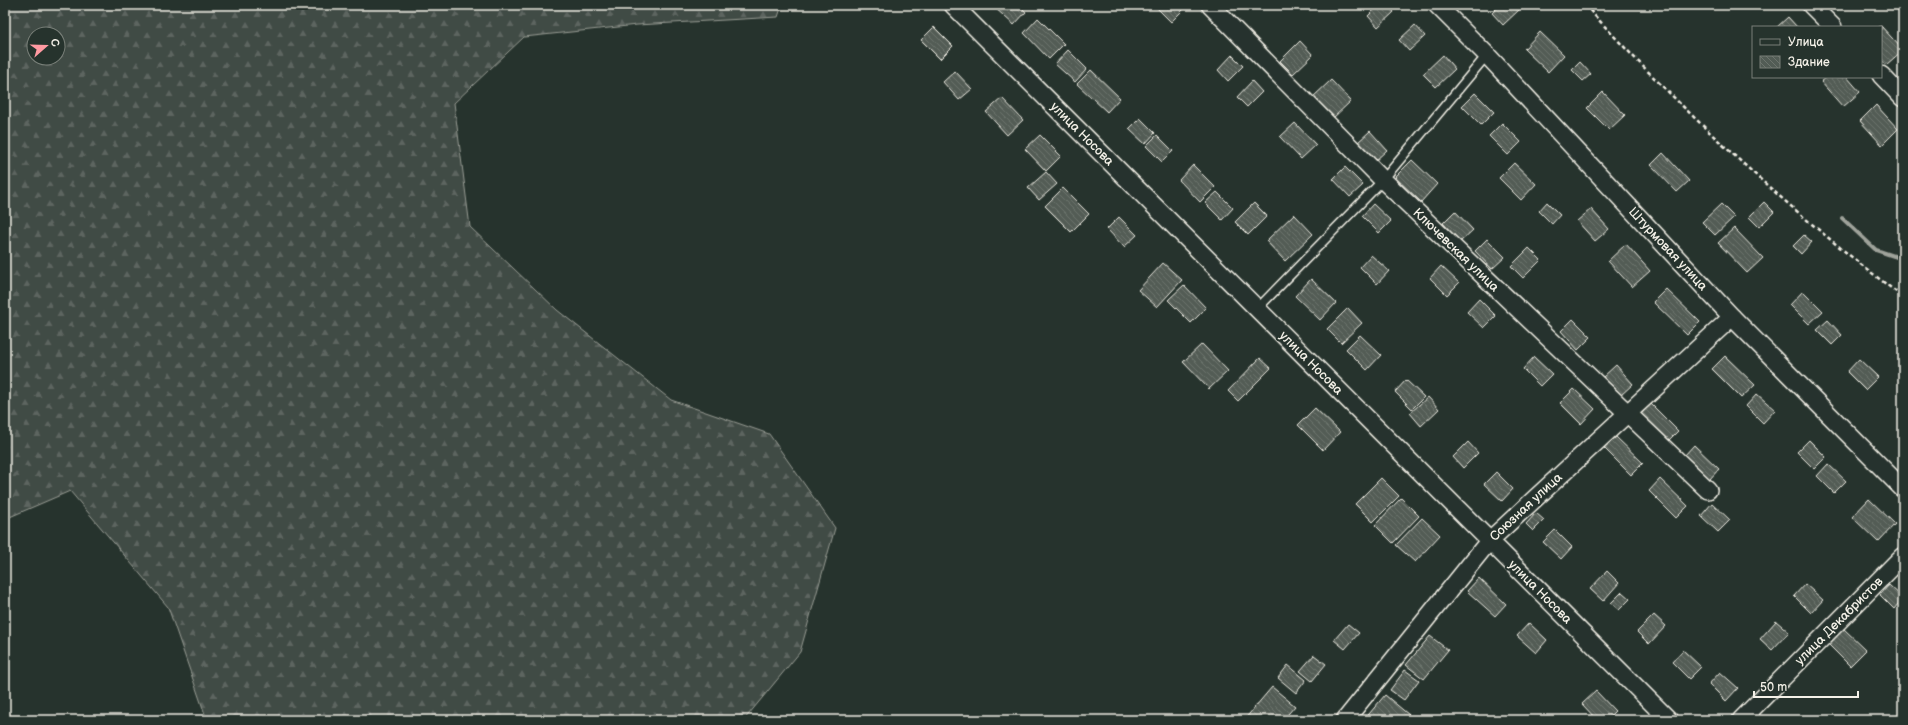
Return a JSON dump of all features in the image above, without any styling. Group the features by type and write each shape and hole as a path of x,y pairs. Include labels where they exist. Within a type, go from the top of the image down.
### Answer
{"street":[{"name":"улица Носова","path":"953,5 1669,720"},
{"name":"Ключевская улица","path":"1210,5 1383,180 1708,490"},
{"name":"Штурмовая улица","path":"1437,5 1487,55 1732,317 1903,489"},
{"path":"1811,5 1832,26"},
{"path":"1882,76 1903,98"},
{"name":"Союзная улица","path":"1345,720 1489,541 1626,413 1732,317"},
{"name":"улица Декабристов","path":"1741,720 1903,556"}],"lane":[{"path":"1257,309 1383,180 1487,55"}],"path":[{"path":"1585,5 1650,74 1755,175 1818,229 1903,297"}],"green space":[{"path":"5,5 782,5 778,17 637,25 524,37 454,103 470,227 557,310 671,400 769,434 835,528 800,652 744,720 207,720 168,607 70,491 5,519"}],"building":[{"path":"996,5 1019,5 1026,12 1014,25 994,7"},
{"path":"1154,5 1184,5 1186,7 1171,22"},
{"path":"1379,5 1388,5 1394,12 1378,27 1368,16"},
{"path":"1500,5 1516,5 1520,9 1503,25 1492,13"},
{"path":"1831,5 1843,5 1836,11"},
{"path":"1788,17 1796,26 1778,26"},
{"path":"1038,18 1064,44 1049,59 1024,33"},
{"path":"1415,25 1425,36 1409,51 1399,40"},
{"path":"934,27 953,46 940,59 921,40"},
{"path":"1882,27 1903,50 1886,65 1882,60"},
{"path":"1540,32 1564,55 1548,72 1524,49"},
{"path":"1300,41 1313,55 1293,74 1280,61"},
{"path":"1068,50 1087,69 1075,82 1055,64"},
{"path":"1232,55 1243,66 1228,81 1218,70"},
{"path":"1443,55 1455,69 1436,87 1423,74"},
{"path":"1580,62 1591,74 1583,81 1572,70"},
{"path":"1091,70 1120,98 1107,112 1077,84"},
{"path":"955,71 972,89 959,100 943,82"},
{"path":"1826,78 1848,78 1860,92 1843,107 1821,82"},
{"path":"1331,80 1351,101 1332,119 1312,98"},
{"path":"1252,81 1262,92 1247,107 1237,97"},
{"path":"1603,92 1625,115 1609,130 1587,108"},
{"path":"1475,93 1494,112 1481,125 1462,106"},
{"path":"1002,98 1023,120 1007,135 986,112"},
{"path":"1876,105 1898,129 1882,145 1860,121"},
{"path":"1140,118 1155,133 1145,144 1129,129"},
{"path":"1295,123 1316,145 1301,159 1280,137"},
{"path":"1502,123 1521,142 1508,155 1489,136"},
{"path":"1370,131 1387,150 1374,162 1357,143"},
{"path":"1040,135 1061,156 1046,171 1025,149"},
{"path":"1157,135 1173,151 1162,162 1146,146"},
{"path":"1663,153 1689,181 1677,192 1651,165"},
{"path":"1412,160 1437,184 1421,202 1395,177"},
{"path":"1514,163 1536,184 1521,200 1499,178"},
{"path":"1193,165 1215,187 1200,202 1179,180"},
{"path":"1345,167 1363,185 1350,197 1333,179"},
{"path":"1046,172 1057,184 1039,200 1028,188"},
{"path":"1063,188 1089,214 1071,232 1045,206"},
{"path":"1217,192 1233,208 1222,220 1205,203"},
{"path":"1547,202 1560,215 1552,224 1539,211"},
{"path":"1764,202 1774,212 1759,227 1749,217"},
{"path":"1254,203 1267,216 1248,235 1235,222"},
{"path":"1373,204 1391,221 1379,233 1362,216"},
{"path":"1721,204 1734,217 1715,235 1702,222"},
{"path":"1591,209 1609,229 1595,241 1577,221"},
{"path":"1455,211 1473,230 1460,242 1443,223"},
{"path":"1294,214 1313,234 1285,261 1266,241"},
{"path":"1119,217 1137,235 1124,247 1107,229"},
{"path":"1734,228 1763,258 1747,273 1718,243"},
{"path":"1804,235 1812,242 1801,254 1793,246"},
{"path":"1487,239 1505,257 1492,269 1475,251"},
{"path":"1626,244 1650,271 1632,287 1608,261"},
{"path":"1529,248 1541,260 1523,278 1511,266"},
{"path":"1371,255 1389,271 1377,284 1360,267"},
{"path":"1163,263 1182,280 1157,307 1138,290"},
{"path":"1441,266 1459,283 1447,295 1430,278"},
{"path":"1311,279 1336,303 1320,320 1295,296"},
{"path":"1184,285 1206,308 1191,323 1168,300"},
{"path":"1666,289 1700,322 1687,335 1653,302"},
{"path":"1803,291 1823,311 1809,324 1790,305"},
{"path":"1479,299 1496,316 1484,328 1467,312"},
{"path":"1348,308 1362,323 1341,343 1327,329"},
{"path":"1573,319 1591,337 1578,350 1561,331"},
{"path":"1828,320 1842,335 1832,345 1817,330"},
{"path":"1360,335 1381,355 1367,370 1346,349"},
{"path":"1202,344 1228,371 1209,389 1183,362"},
{"path":"1725,356 1755,385 1741,398 1712,369"},
{"path":"1534,357 1552,374 1540,386 1523,369"},
{"path":"1260,358 1271,368 1238,401 1228,391"},
{"path":"1859,359 1878,377 1865,390 1847,372"},
{"path":"1616,365 1633,384 1620,396 1603,377"},
{"path":"1406,380 1424,397 1412,409 1395,392"},
{"path":"1574,389 1595,409 1581,424 1560,403"},
{"path":"1757,394 1775,410 1763,423 1746,406"},
{"path":"1428,397 1439,409 1421,426 1410,413"},
{"path":"1651,404 1678,431 1666,443 1639,416"},
{"path":"1315,408 1340,432 1323,450 1298,425"},
{"path":"1615,436 1643,463 1631,475 1604,448"},
{"path":"1809,440 1826,457 1814,469 1797,452"},
{"path":"1468,442 1478,453 1463,468 1453,457"},
{"path":"1694,445 1719,469 1709,480 1684,456"},
{"path":"1828,464 1846,481 1834,493 1817,476"},
{"path":"1496,472 1513,489 1502,501 1484,484"},
{"path":"1381,478 1399,496 1373,522 1355,504"},
{"path":"1660,479 1688,506 1676,518 1649,491"},
{"path":"1401,498 1419,516 1393,543 1375,525"},
{"path":"1869,499 1895,524 1878,542 1852,517"},
{"path":"1712,503 1730,520 1718,532 1701,516"},
{"path":"1536,513 1544,520 1533,531 1526,524"},
{"path":"1422,518 1440,535 1415,562 1396,545"},
{"path":"1555,530 1572,547 1561,559 1543,542"},
{"path":"1607,571 1619,583 1603,601 1590,589"},
{"path":"1479,578 1506,604 1495,616 1467,591"},
{"path":"1805,584 1823,600 1811,613 1794,596"},
{"path":"1889,585 1903,598 1894,609 1880,595"},
{"path":"1622,592 1630,599 1619,610 1611,603"},
{"path":"1654,615 1666,626 1649,644 1637,632"},
{"path":"1776,621 1789,632 1772,650 1760,639"},
{"path":"1529,623 1547,640 1536,653 1517,636"},
{"path":"1348,624 1359,633 1345,649 1334,640"},
{"path":"1843,628 1866,650 1850,666 1828,644"},
{"path":"1430,636 1448,650 1424,679 1406,665"},
{"path":"1683,650 1701,667 1689,679 1672,662"},
{"path":"1314,655 1326,664 1312,681 1300,671"},
{"path":"1288,665 1306,680 1296,693 1278,678"},
{"path":"1405,670 1419,680 1404,700 1390,690"},
{"path":"1720,672 1738,688 1726,701 1709,684"},
{"path":"1272,687 1295,706 1283,720 1244,720"},
{"path":"1596,691 1615,711 1606,720 1597,720 1582,704"},
{"path":"1385,695 1409,715 1405,720 1364,720"}],"waterway":[{"path":"1842,218 1876,250 1903,259"}]}
